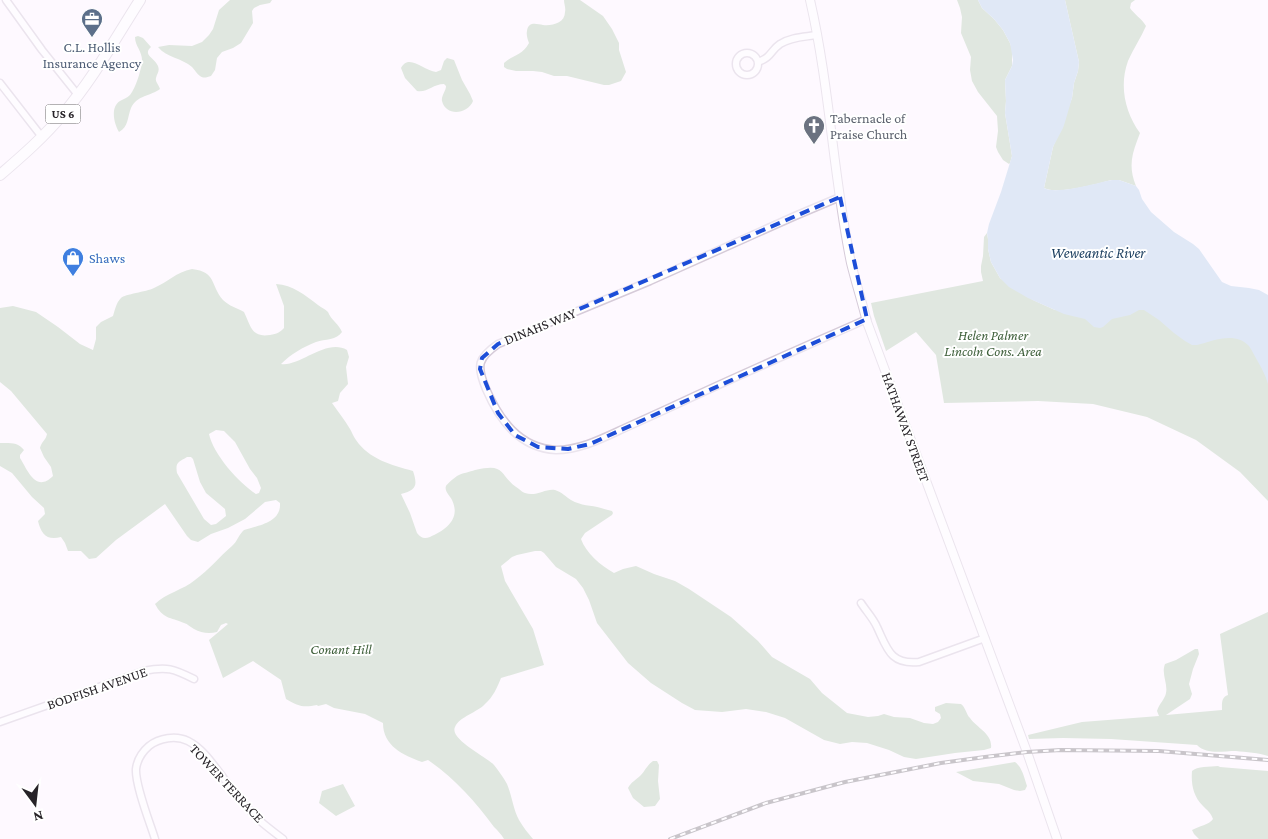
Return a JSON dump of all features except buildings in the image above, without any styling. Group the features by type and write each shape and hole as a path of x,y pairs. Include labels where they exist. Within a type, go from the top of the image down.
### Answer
{"main road":[{"name":"US 6","path":"0,175 29,150 58,120 78,95 101,63 140,0"}],"street":[{"path":"6,0 42,50 78,95"},
{"name":"HATHAWAY STREET","path":"810,0 851,263 866,319 1027,752 1057,839"},
{"path":"758,62 765,60 778,46 787,41 816,35"},
{"path":"0,83 42,136"},
{"name":"DINAHS WAY","path":"840,197 650,281 498,344 482,358 480,369 485,387 498,414 516,435 538,447 555,450 568,449 590,444 866,319"},
{"path":"861,603 876,626 889,652 895,658 903,661 919,662 985,638"},
{"name":"BODFISH AVENUE","path":"0,722 157,668 178,671 194,679"},
{"name":"TOWER TERRACE","path":"155,839 140,792 136,768 139,758 150,746 157,741 167,738 177,738 186,740 199,749 258,819 283,839"}],"highlighted area":[{"path":"840,197 867,319 590,444 568,449 538,447 515,435 498,413 480,369 482,358 498,344"}],"green space":[{"path":"230,0 272,0 270,3 254,8 252,11 253,23 241,43 222,52 217,58 215,70 211,76 201,77 188,64 166,54 158,47 169,45 192,46 202,42 213,29 219,10"},
{"path":"564,0 580,0 603,16 619,43 619,50 626,72 621,81 604,85 567,76 554,76 533,71 516,71 504,67 504,63 521,53 529,43 527,34 531,24 554,24 563,19 565,10"},
{"path":"957,0 978,0 982,8 1003,30 1012,49 1012,66 1005,80 1005,113 1012,156 1009,164 1003,160 996,147 997,116 978,92 972,81 970,70 971,57 961,33 962,17"},
{"path":"1065,0 1135,0 1131,3 1130,8 1146,26 1128,61 1124,80 1127,108 1140,133 1133,152 1132,163 1132,174 1136,186 1119,180 1112,180 1067,190 1044,188 1053,147 1072,98 1078,71 1079,62"},
{"path":"135,37 143,38 151,47 148,54 158,66 159,71 156,79 160,89 140,98 134,104 126,124 119,132 114,120 115,107 132,92 138,80 142,63 135,40"},
{"path":"447,58 454,60 473,101 467,109 462,111 448,110 444,106 442,99 446,86 444,84 424,91 417,91 405,78 401,68 404,64 412,62 436,72 441,70"},
{"name":"Helen Palmer Lincoln Cons. Area","path":"987,233 991,262 1000,278 1033,300 1055,310 1057,286 1236,332 1268,364 1268,501 1240,472 1196,440 1147,417 1093,404 1038,401 944,403 936,355 916,332 886,351 871,303 983,281 981,266 984,237"},
{"name":"Conant Hill","path":"192,269 206,273 223,300 244,312 250,326 259,335 275,334 284,328 284,306 276,284 288,286 298,291 328,312 341,329 340,335 306,346 281,364 288,364 331,348 339,347 347,350 349,357 346,367 348,384 340,393 338,401 332,403 361,447 374,457 389,464 413,471 415,484 413,489 401,494 417,533 421,537 430,537 441,531 453,518 455,513 454,507 446,486 459,475 486,468 498,469 512,484 524,493 533,494 555,490 578,503 612,511 612,515 585,533 581,539 590,554 609,570 614,573 636,566 675,581 689,589 731,617 758,641 772,657 810,679 822,693 847,713 868,717 884,714 933,724 941,718 940,714 935,711 935,707 946,703 961,704 973,722 990,739 991,748 916,759 904,757 867,743 852,742 840,744 824,740 785,718 766,712 746,709 722,712 695,710 651,683 628,663 597,623 583,588 576,579 556,567 541,551 517,555 501,566 505,581 533,629 544,665 501,678 488,701 482,707 460,720 455,727 458,737 494,765 499,772 507,784 519,820 533,839 504,839 472,799 447,774 428,760 422,762 401,753 390,744 386,738 383,723 365,714 334,708 326,704 301,706 294,703 286,699 281,680 253,661 223,678 209,640 228,624 221,625 217,632 202,632 164,615 155,604 200,576 234,544 244,530 267,523 275,517 280,509 280,503 276,500 265,502 245,519 198,542 191,540 187,536 165,504 116,540 96,558 89,559 81,551 68,551 61,537 52,538 43,533 38,521 45,514 44,508 12,473 0,466 0,443 14,444 24,450 20,458 33,478 42,482 47,481 53,476 51,467 40,448 47,434 11,391 0,382 0,308 13,306 36,312 80,344 93,350 96,339 96,327 113,316 121,298 154,288 186,270","holes":["216,430 224,431 235,442 257,478 261,488 259,493 256,494 242,483 221,459 211,442 209,434","187,457 193,459 200,482 206,493 225,509 226,516 216,524 211,525 204,519 177,473 177,464"]},
{"path":"1268,612 1268,756 1236,751 1210,751 1197,745 1111,739 1029,739 1028,735 1082,722 1159,716 1157,711 1166,693 1165,664 1195,649 1198,649 1199,654 1189,684 1192,694 1190,699 1166,715 1222,710 1223,699 1228,695 1220,634"},
{"path":"653,761 657,761 659,765 660,799 655,806 644,807 633,798 628,788"},
{"path":"1015,762 1024,776 1027,786 1025,790 1014,790 999,784 973,781 956,772"},
{"path":"1218,766 1268,771 1268,839 1199,839 1194,834 1192,830 1213,819 1195,794 1192,785 1192,771 1200,767"},
{"path":"343,784 355,806 336,816 319,803 322,791"}],"water":[{"name":"Weweantic River","path":"978,0 1065,0 1079,62 1078,71 1065,122 1053,147 1044,188 1050,190 1067,189 1112,180 1119,180 1136,186 1151,212 1174,232 1199,249 1222,282 1231,286 1259,290 1268,295 1268,384 1249,346 1243,341 1224,338 1192,345 1144,310 1112,319 1103,327 1094,327 1085,319 1064,314 1028,298 1009,287 1000,278 991,262 987,233 1012,156 1005,113 1005,80 1013,60 1010,43 1003,30 982,8"}],"railway":[{"path":"670,839 766,803 845,782 941,763 985,757 1061,750 1159,751 1268,760"}],"place":[{"name":"C.L. Hollis Insurance Agency","path":"92,38"},
{"name":"Tabernacle of Praise Church","path":"814,145"},
{"name":"Shaws","path":"73,277"}]}
